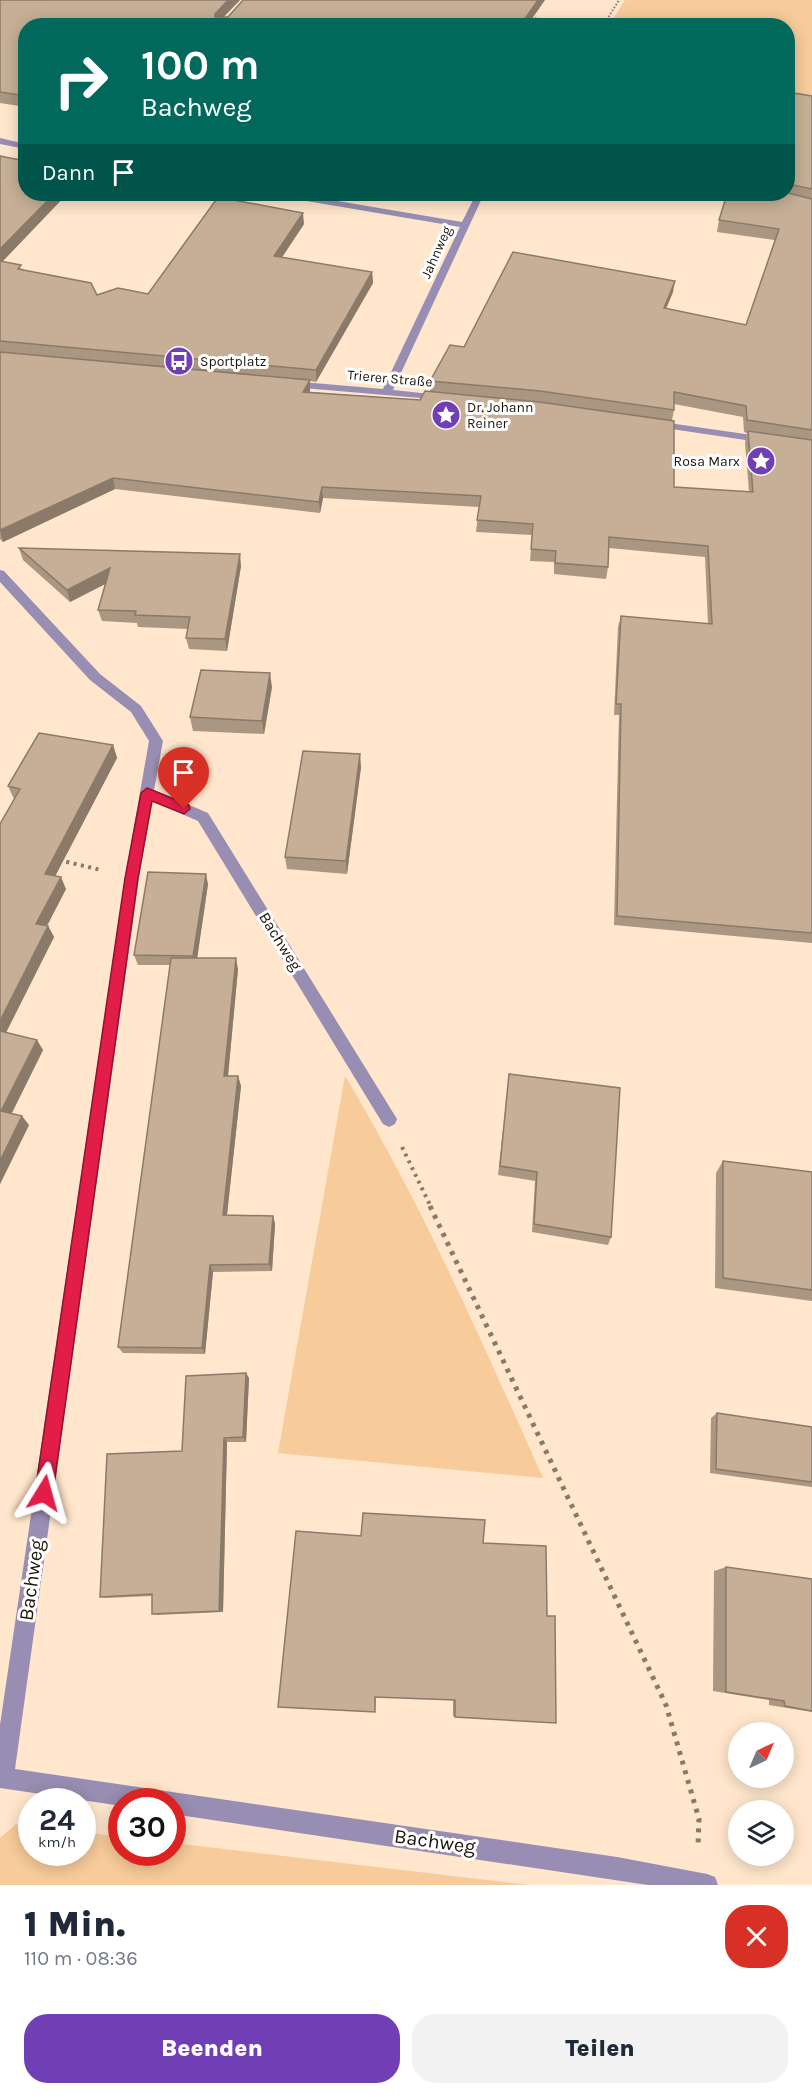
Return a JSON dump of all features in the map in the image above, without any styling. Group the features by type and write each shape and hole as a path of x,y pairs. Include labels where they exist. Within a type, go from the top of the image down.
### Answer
{"street":[{"path":"0,141 18,145"},
{"name":"Jahnweg","path":"324,201 463,225 387,392"},
{"path":"463,225 476,201"},
{"name":"Trierer Straße","path":"282,383 447,398"},
{"path":"645,422 780,442"},
{"name":"Bachweg","path":"0,574 95,677 136,709 156,741 132,878 2,1779 108,1794"},
{"name":"Bachweg","path":"147,793 203,817 388,1119"},
{"name":"Bachweg","path":"186,1805 623,1876 701,1885"}],"path":[{"path":"608,18 619,0"},
{"path":"522,16 534,18"},
{"path":"55,860 132,878"},
{"path":"388,1119 666,1705 699,1819 701,1885"}],"shaded area":[{"path":"625,0 812,0 812,153 795,171 795,18 614,18"},
{"path":"345,1076 373,1124 425,1224 474,1325 543,1478 278,1453"},
{"path":"18,1824 18,1866 96,1866 96,1834 108,1835 108,1866 186,1866 186,1845 529,1885 0,1885 0,1838"}],"building":[{"path":"0,0 228,0 215,14 215,17 228,17 243,0 538,0 526,18 18,18 18,95 0,92"},
{"path":"795,93 812,96 812,189 795,185"},
{"path":"0,156 18,159 18,201 47,201 0,249"},
{"path":"795,195 812,199 812,430 747,420 746,406 674,392 674,410 540,391 430,381 450,345 464,347 513,252 675,281 664,308 746,325 779,229 719,220 725,201 795,201"},
{"path":"215,201 239,201 303,213 274,256 372,272 316,370 0,341 0,261 21,265 18,269 91,283 97,295 118,288 148,294"},
{"path":"0,352 310,380 303,392 420,400 425,391 539,402 674,421 674,487 753,492 748,431 812,440 812,933 617,916 621,704 616,704 621,616 712,624 708,546 609,537 608,567 555,563 556,551 531,549 533,524 477,520 481,496 322,487 319,502 113,478 0,530"},
{"path":"19,548 240,554 225,639 186,638 190,617 135,615 136,611 98,610 110,568 67,590"},
{"path":"201,670 270,673 262,721 190,717"},
{"path":"39,733 113,745 45,874 61,877 36,924 48,926 0,1021 0,824 20,789 8,786"},
{"path":"303,751 360,754 346,861 285,857"},
{"path":"148,872 206,874 193,956 134,955"},
{"path":"171,958 236,958 224,1076 238,1076 223,1215 273,1216 269,1264 210,1265 202,1348 118,1347"},
{"path":"0,1031 37,1040 1,1111 22,1116 0,1161"},
{"path":"509,1074 620,1088 611,1237 534,1224 537,1172 500,1166"},
{"path":"723,1161 812,1172 812,1290 723,1278"},
{"path":"246,1373 243,1437 224,1438 219,1611 152,1614 152,1594 100,1597 107,1454 182,1451 186,1376"},
{"path":"717,1413 812,1427 812,1482 716,1469"},
{"path":"363,1513 485,1520 483,1543 546,1546 547,1616 555,1616 556,1723 455,1717 455,1700 375,1697 375,1712 278,1707 296,1531 361,1536"},
{"path":"726,1567 812,1579 812,1711 785,1706 784,1701 726,1692"}],"place":[{"name":"Sportplatz","path":"179,361"},
{"name":"Dr. Johann Reiner","path":"446,415"},
{"name":"Rosa Marx","path":"761,461"}],"route":[{"path":"44,1493 132,878 147,793 184,809"}]}
